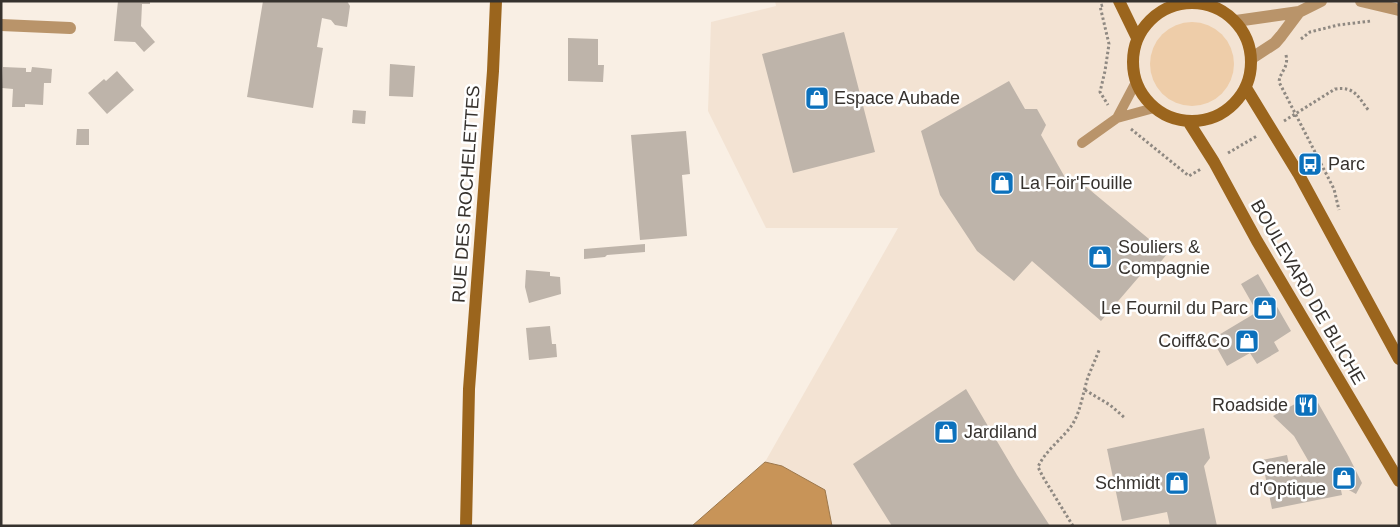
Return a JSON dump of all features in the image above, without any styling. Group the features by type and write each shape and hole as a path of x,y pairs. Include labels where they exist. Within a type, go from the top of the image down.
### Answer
{"main road":[{"name":"RUE DES ROCHELETTES","path":"466,526 469,389 493,71 496,1"},
{"path":"1120,1 1137,38"},
{"path":"1177,2 1210,4 1224,11 1236,21 1247,38 1252,58 1246,88 1236,102 1222,113 1206,120 1188,121 1170,117 1154,108 1136,82 1133,68 1133,52 1137,38 1147,22 1161,10 1177,2"},
{"path":"1246,88 1298,173 1399,359"},
{"name":"BOULEVARD DE BLICHE","path":"1188,121 1214,162 1257,241 1399,480"}],"street":[{"path":"1236,21 1299,12 1322,1"},
{"path":"1361,1 1399,10"},
{"path":"1252,58 1275,42 1299,12"},
{"path":"1,25 70,28"}],"lane":[{"path":"1117,118 1136,82"},
{"path":"1082,144 1117,118 1154,108"}],"path":[{"path":"1297,42 1310,32 1364,21 1378,22"},
{"path":"1275,42 1284,49 1287,60 1286,68 1280,76 1279,82 1334,189 1338,208 1342,215"},
{"path":"1073,526 1042,477 1038,467 1042,459 1074,423 1100,348"},
{"path":"1085,390 1110,405 1125,418"}],"shaded area":[{"path":"775,1 1399,1 1399,526 832,526 825,490 782,466 765,462 898,228 766,228 708,111 711,22 776,6"},
{"path":"1184,22 1200,22 1216,29 1227,40 1234,56 1231,80 1222,94 1216,99 1200,106 1184,106 1168,99 1157,88 1150,72 1150,56 1157,40 1168,29"},
{"path":"765,462 782,466 825,490 832,526 692,526"}],"building":[{"path":"118,1 150,1 150,4 142,4 141,26 155,42 144,52 135,42 114,41"},
{"path":"263,1 347,1 350,6 347,27 335,25 331,20 322,18 317,47 323,48 313,108 247,97"},
{"name":"Espace Aubade","path":"844,32 875,152 793,173 762,54"},
{"path":"568,38 598,39 598,65 604,65 603,82 568,81"},
{"path":"390,64 415,66 413,97 389,96"},
{"path":"3,67 26,68 26,72 31,72 32,67 52,69 51,83 44,83 43,105 25,104 25,107 12,107 13,89 2,88"},
{"path":"117,71 134,90 107,114 88,93"},
{"name":"La Foir'Fouille","path":"1009,81 1025,109 1037,109 1046,125 1041,135 1071,188 1078,180 1167,254 1155,269 1150,264 1101,321 1032,261 1014,281 977,251 940,195 921,131"},
{"path":"353,110 366,111 365,124 352,123"},
{"path":"77,129 89,129 89,145 76,145"},
{"path":"686,131 690,174 682,175 687,236 640,240 631,135"},
{"path":"645,244 645,252 584,259 584,249"},
{"path":"526,270 550,272 550,276 560,277 561,294 529,303 525,287"},
{"path":"1258,274 1291,331 1274,342 1279,351 1257,364 1250,353 1227,366 1212,339 1257,312 1241,284"},
{"path":"550,326 552,344 556,344 557,357 529,360 526,328"},
{"name":"Jardiland","path":"966,389 1050,526 892,526 853,464"},
{"path":"1313,394 1362,483 1356,494 1340,485 1342,495 1272,509 1262,460 1287,455 1290,468 1309,462 1294,436 1273,416"},
{"path":"1204,428 1210,458 1204,466 1217,526 1170,526 1167,512 1122,521 1107,449"}],"place":[{"name":"Espace Aubade","path":"817,98"},
{"name":"Parc","path":"1310,164"},
{"name":"La Foir'Fouille","path":"1002,183"},
{"name":"Souliers & Compagnie","path":"1100,257"},
{"name":"Le Fournil du Parc","path":"1265,308"},
{"name":"Coiff&Co","path":"1247,341"},
{"name":"Roadside","path":"1306,405"},
{"name":"Jardiland","path":"946,432"},
{"name":"Generale d'Optique","path":"1344,478"},
{"name":"Schmidt","path":"1177,483"}]}
